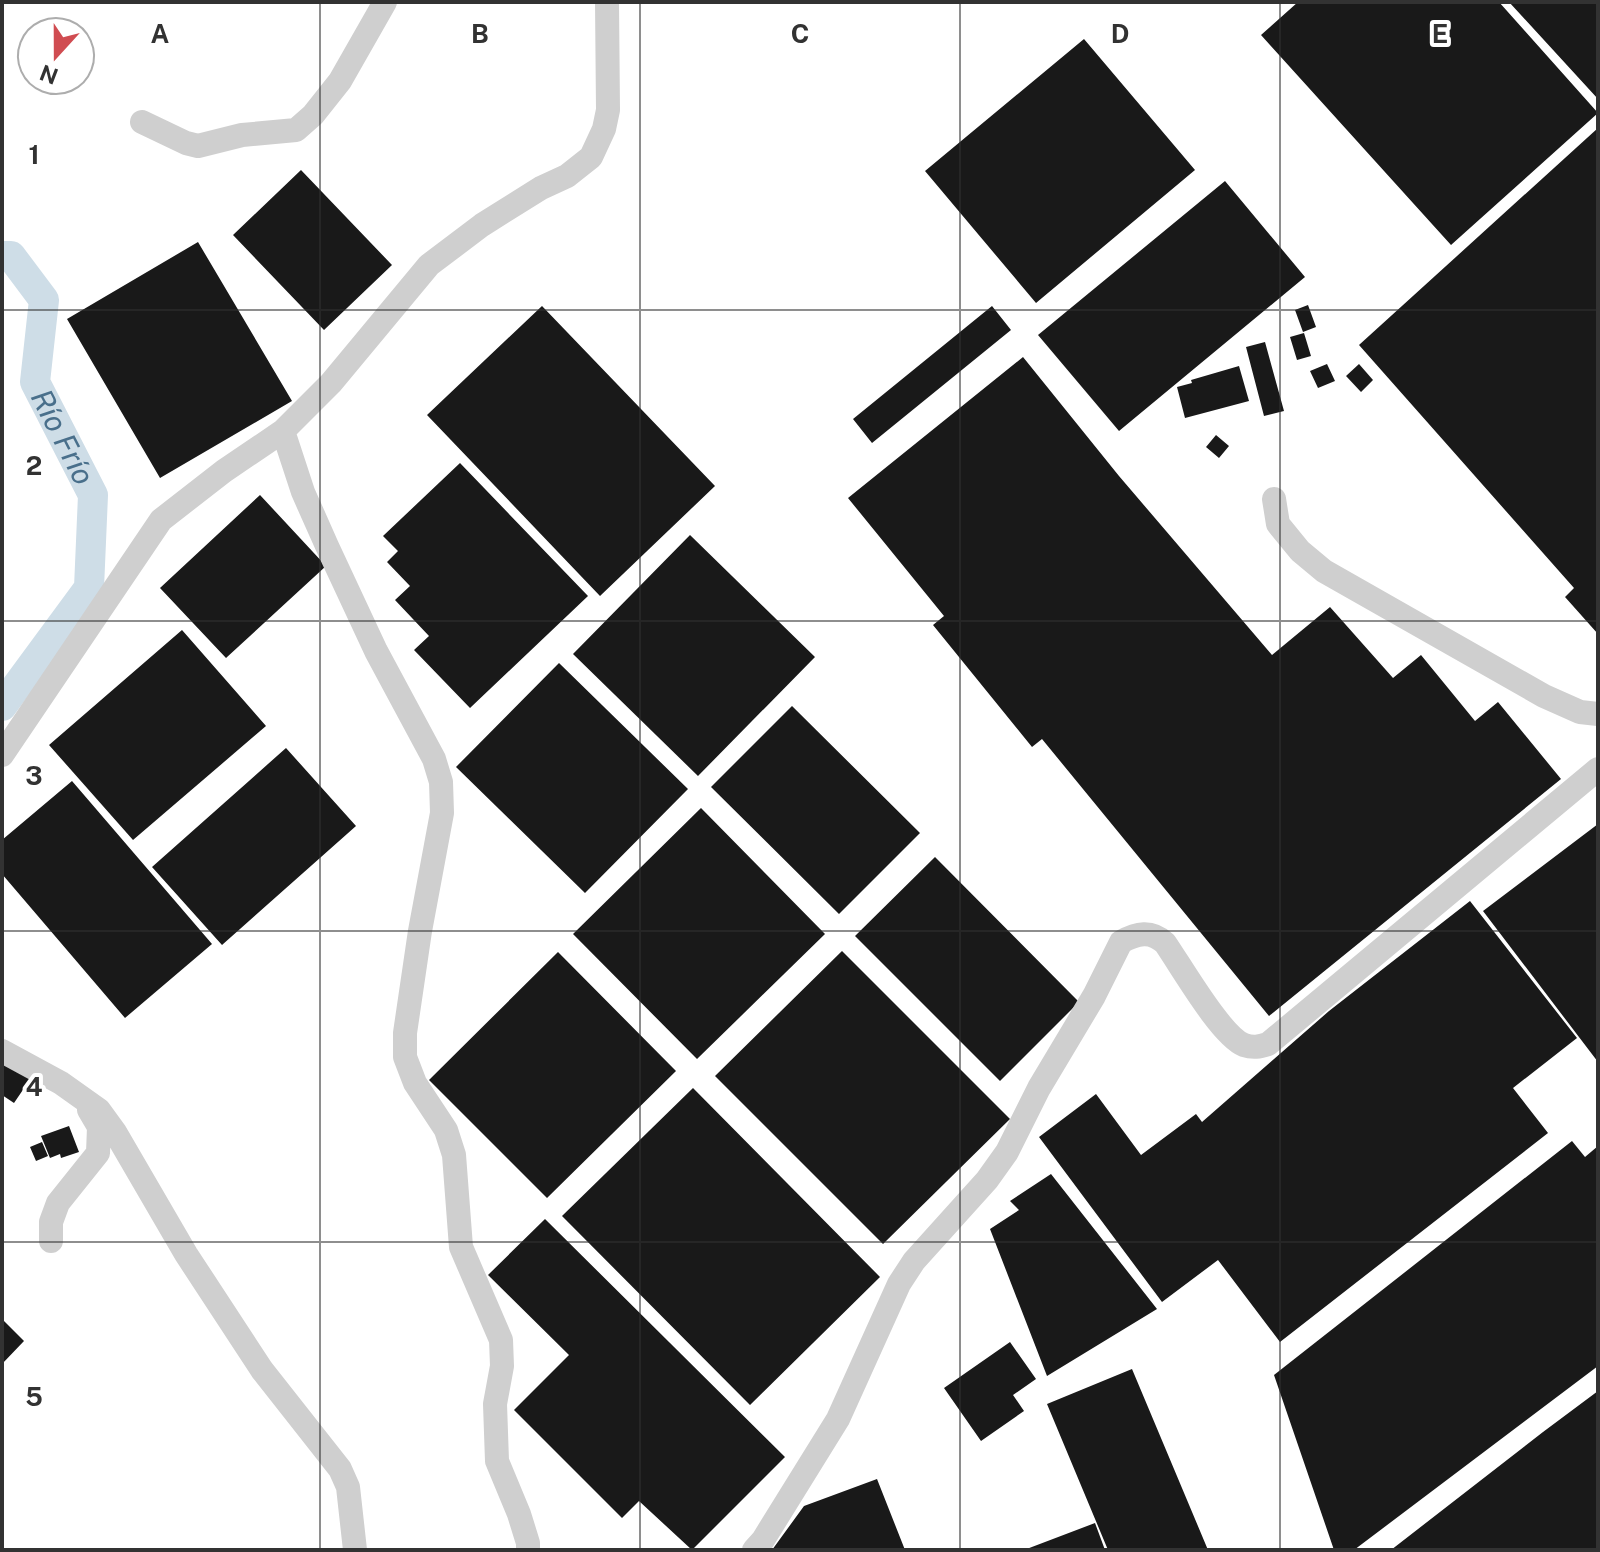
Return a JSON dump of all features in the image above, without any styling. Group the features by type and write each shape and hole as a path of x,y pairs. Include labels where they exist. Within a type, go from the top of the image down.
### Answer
{"street":[{"path":"142,122 198,146 242,135 296,130 313,115 340,81 385,2"},
{"path":"2,755 161,520 224,471 283,431 331,383 429,265 482,225 541,188 567,176 591,157 604,129 608,110 607,2"},
{"path":"283,431 303,492 327,546 376,651 434,759 441,782 442,813 420,931 405,1033 405,1057 415,1083 446,1130 454,1155 461,1247 501,1340 502,1366 495,1404 497,1461 519,1514 528,1550"},
{"path":"1274,499 1278,524 1300,551 1324,571 1544,696 1580,712 1598,714"},
{"path":"754,1550 838,1419 899,1284 914,1261 987,1180 1007,1152 1039,1088 1094,996 1121,942 1144,933 1157,936 1227,1033 1242,1044 1258,1048 1268,1044 1598,769"},
{"path":"2,1051 83,1097 99,1110 115,1132 186,1254 262,1370 340,1469 348,1487 355,1550"},
{"path":"51,1241 51,1222 58,1203 98,1153 99,1127 83,1097"}],"building":[{"path":"1298,2 1499,2 1598,113 1451,245 1261,35"},
{"path":"1509,2 1598,2 1598,99"},
{"path":"1084,39 1195,170 1036,303 925,171"},
{"path":"1598,128 1598,634 1565,597 1574,588 1359,345"},
{"path":"301,170 392,265 324,330 233,235"},
{"path":"1225,181 1305,277 1119,431 1038,335"},
{"path":"198,242 292,401 160,478 67,319"},
{"path":"1308,305 1316,327 1303,332 1295,310"},
{"path":"542,306 715,486 600,596 427,415"},
{"path":"992,306 1011,330 872,443 853,419"},
{"path":"1304,333 1311,356 1297,360 1290,337"},
{"path":"1265,342 1284,411 1264,416 1246,347"},
{"path":"1023,357 1119,476 1272,655 1330,607 1393,678 1421,655 1475,721 1498,702 1561,779 1269,1016 1042,739 1032,747 933,625 944,616 848,498"},
{"path":"1327,364 1335,381 1318,388 1310,371"},
{"path":"1359,364 1373,380 1361,392 1346,376"},
{"path":"1239,366 1249,401 1185,418 1177,387"},
{"path":"1216,435 1229,446 1219,458 1206,447"},
{"path":"460,463 588,596 470,708 414,650 429,636 395,600 410,586 387,562 398,551 383,536"},
{"path":"260,495 326,566 226,658 160,588"},
{"path":"690,535 815,657 698,776 573,654"},
{"path":"182,630 266,726 133,840 49,745"},
{"path":"559,663 688,789 585,893 456,767"},
{"path":"792,706 920,833 839,914 711,787"},
{"path":"286,748 356,826 222,945 152,867"},
{"path":"72,781 212,944 125,1018 2,874 2,840"},
{"path":"701,808 825,934 697,1059 573,934"},
{"path":"1598,824 1598,1062 1483,911"},
{"path":"935,857 1079,1002 1000,1081 855,936"},
{"path":"1470,901 1577,1038 1513,1088 1548,1133 1280,1342 1218,1260 1162,1302 1039,1137 1096,1094 1141,1155 1196,1114 1202,1122 1329,1011"},
{"path":"842,951 1010,1119 883,1244 715,1076"},
{"path":"558,952 676,1071 547,1198 429,1080"},
{"path":"2,1062 31,1078 14,1103 2,1095"},
{"path":"693,1088 880,1277 750,1405 562,1216"},
{"path":"69,1126 79,1152 50,1158 41,1136"},
{"path":"1572,1141 1585,1157 1598,1146 1598,1366 1354,1550 1334,1550 1274,1375"},
{"path":"42,1142 48,1156 36,1161 30,1147"},
{"path":"1051,1174 1157,1309 1047,1376 990,1229 1019,1210 1010,1201"},
{"path":"545,1219 785,1457 692,1550 639,1501 622,1518 514,1410 569,1355 488,1275"},
{"path":"4,1321 24,1341 2,1364 2,1323"},
{"path":"1010,1342 1036,1379 1013,1395 1024,1411 981,1441 944,1388"},
{"path":"1132,1369 1208,1550 1108,1550 1047,1404"},
{"path":"1598,1391 1598,1550 1391,1550 1543,1432"},
{"path":"877,1479 905,1550 772,1550 804,1506"},
{"path":"1095,1523 1105,1550 1024,1550"}],"waterway":[{"name":"Río Frío","path":"2,256 11,256 44,300 35,382 93,495 89,588 2,706"}]}
